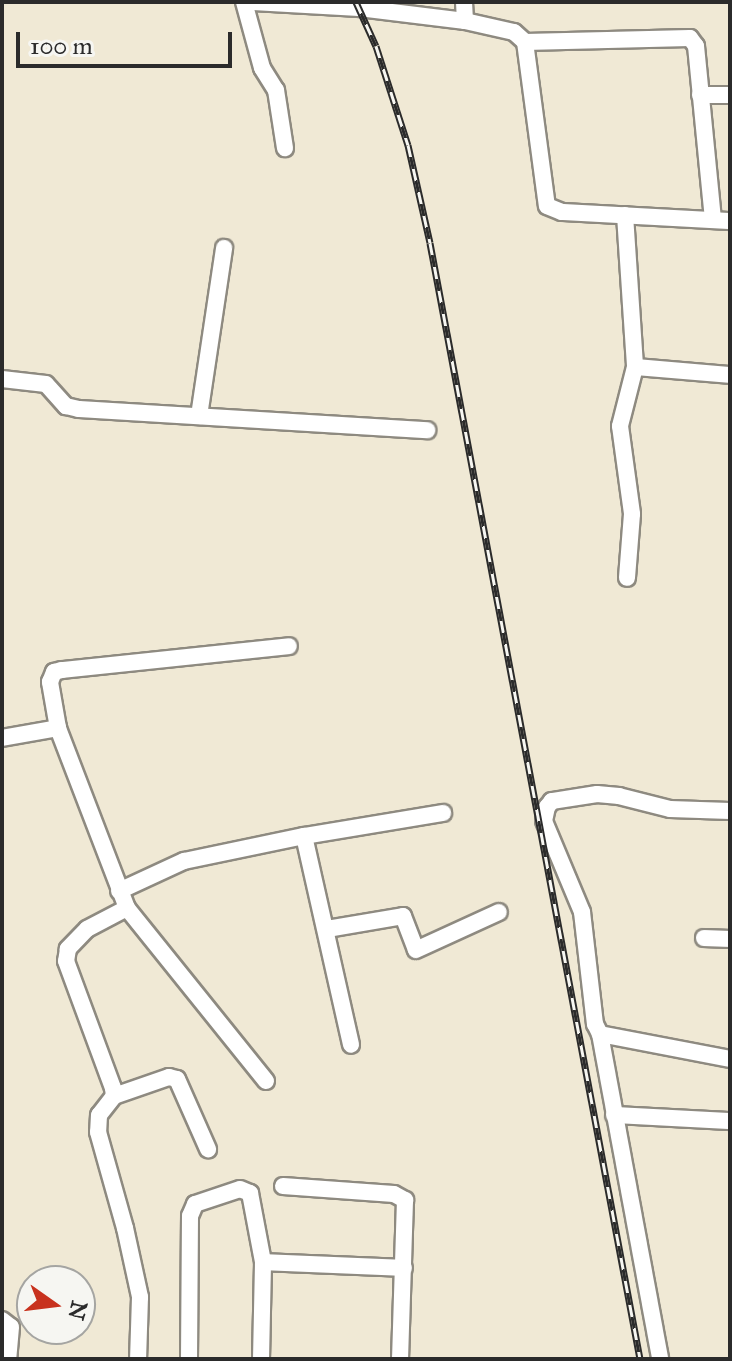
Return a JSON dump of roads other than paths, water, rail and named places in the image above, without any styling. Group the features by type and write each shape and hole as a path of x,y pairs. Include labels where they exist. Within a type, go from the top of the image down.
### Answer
{"street":[{"path":"244,2 262,68 276,90 285,148"},
{"path":"253,2 372,6 514,32 525,42 547,206 562,212 722,220 700,95 696,46 690,38 525,42"},
{"path":"464,2 465,21"},
{"path":"700,95 730,95"},
{"path":"625,215 635,367 620,426 632,514 627,578"},
{"path":"199,416 224,248"},
{"path":"635,367 730,375"},
{"path":"2,379 46,384 72,408 427,430"},
{"path":"266,1081 127,908 58,728 50,682 54,672 289,646"},
{"path":"2,738 58,728"},
{"path":"660,1359 600,1034 595,1024 582,912 556,857 544,821 547,807 552,801 608,794 670,809 729,807"},
{"path":"119,891 184,861 304,836 443,813"},
{"path":"304,836 351,1045"},
{"path":"114,1096 66,961 68,949 87,929 127,908"},
{"path":"327,929 403,916 416,950 499,912"},
{"path":"704,938 730,939"},
{"path":"600,1034 730,1059"},
{"path":"138,1359 140,1297 125,1228 98,1132 99,1115 114,1096 169,1077 177,1079 208,1149"},
{"path":"614,1115 730,1121"},
{"path":"283,1186 401,1196 406,1207 400,1359"},
{"path":"189,1359 190,1216 195,1204 240,1189 250,1193 263,1262 261,1359"},
{"path":"263,1262 404,1268"},
{"path":"2,1320 11,1327 8,1359"}],"railway":[{"path":"356,2 376,46 408,145 430,243 640,1359"}]}
